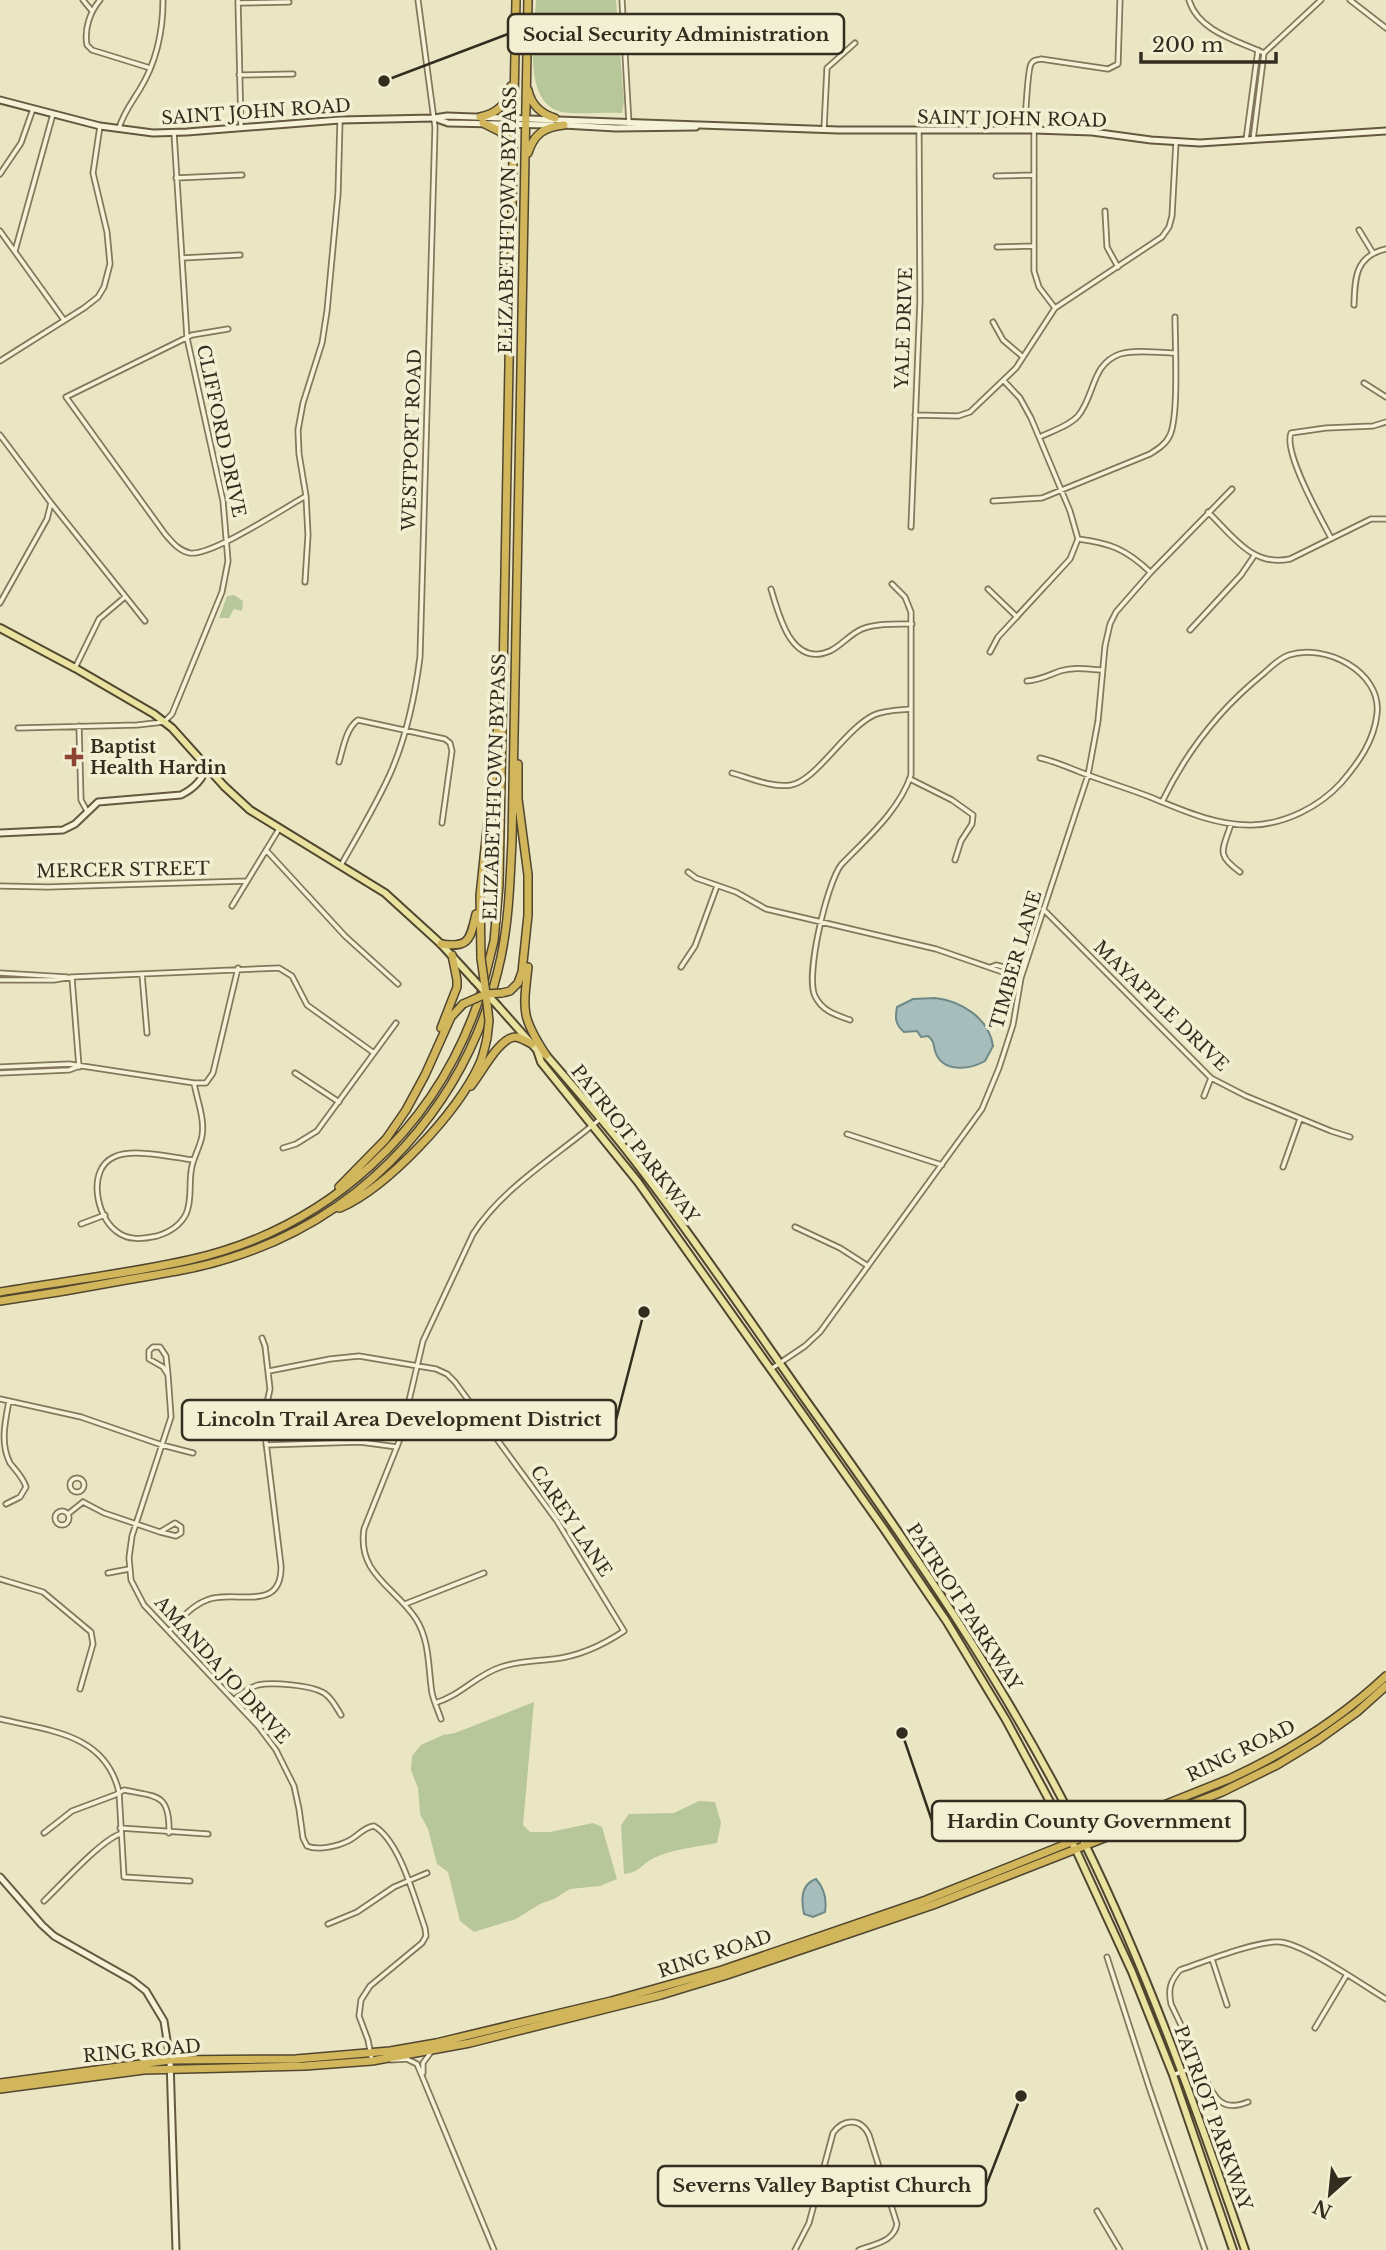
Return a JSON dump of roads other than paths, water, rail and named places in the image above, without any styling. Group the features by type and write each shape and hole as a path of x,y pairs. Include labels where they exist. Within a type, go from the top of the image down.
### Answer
{"highway":[{"name":"ELIZABETHTOWN BYPASS","path":"0,1292 202,1257 268,1234 326,1202 369,1169 415,1120 445,1076 475,1012 491,957 498,901 516,0"},
{"name":"ELIZABETHTOWN BYPASS","path":"0,1301 218,1262 270,1244 320,1217 374,1178 421,1129 459,1073 487,1011 502,956 512,841 528,0"},
{"path":"513,164 505,137 481,120 505,103 514,68"},
{"path":"527,69 532,100 540,110 555,118"},
{"path":"525,164 530,145 537,134 548,127 564,125"},
{"path":"515,663 518,799 528,876 528,961 524,1011 529,1028 546,1055"},
{"path":"441,944 464,944 473,928 480,897 502,685"},
{"path":"451,1111 480,1063 487,1038 489,1021 481,958 480,897"},
{"path":"326,1202 386,1139 416,1091 451,1017 463,1004 486,994 510,990 518,983 522,972 528,915"},
{"path":"435,1050 438,1035 457,987 452,955"},
{"path":"320,1217 348,1205 380,1181 424,1141 509,1038 518,1037 534,1047"},
{"name":"RING ROAD","path":"0,2089 128,2072 305,2066 371,2057 689,1979 926,1899 1210,1787 1269,1759 1330,1721 1386,1676"},
{"name":"RING ROAD","path":"0,2083 170,2060 387,2058 629,2004 702,1983 933,1905 1222,1792 1264,1772 1332,1731 1386,1686"}],"main road":[{"name":"PATRIOT PARKWAY","path":"0,628 75,668 164,722 240,802 397,902 452,955 534,1047 546,1055 639,1167 943,1596 1029,1738 1082,1837 1141,1966 1183,2071 1245,2250"},
{"name":"PATRIOT PARKWAY","path":"534,1047 541,1062 638,1182 771,1369 947,1622 1006,1720 1072,1841 1132,1972 1173,2075 1233,2250"}],"street":[{"path":"83,0 92,11"},
{"path":"100,0 92,11 85,38 89,48 150,68"},
{"path":"118,129 150,68 162,32 163,0"},
{"name":"WESTPORT ROAD","path":"341,866 395,763 405,731 421,645 434,118 418,0"},
{"path":"622,0 629,124"},
{"path":"1024,130 1030,65 1033,61 1041,59 1108,69 1118,64 1120,0"},
{"path":"1189,0 1196,15 1205,24 1264,53"},
{"path":"1249,140 1264,53 1321,0"},
{"path":"1350,0 1386,28"},
{"path":"241,128 238,1 289,2"},
{"path":"824,129 827,68 855,43"},
{"path":"1249,140 1258,50"},
{"path":"239,75 293,74"},
{"name":"SAINT JOHN ROAD","path":"0,100 100,126 174,133 340,120 434,118 448,123 555,118 629,124"},
{"path":"0,174 21,143 33,109"},
{"path":"15,251 53,114"},
{"path":"305,582 309,535 298,430 322,343 327,311 338,194 340,120"},
{"name":"SAINT JOHN ROAD","path":"526,121 564,125 919,131 1034,130 1092,132 1176,142 1386,131"},
{"path":"0,361 98,297 108,276 110,264 107,232 93,173 100,126"},
{"path":"1034,130 1034,271 1037,282 1055,308"},
{"name":"YALE DRIVE","path":"911,527 920,301 919,131"},
{"name":"CLIFFORD DRIVE","path":"164,722 172,714 177,702 222,592 228,568 228,539 223,501 187,338 174,133"},
{"path":"915,415 964,415 979,405 1004,381 1023,357 1055,308 1157,241 1169,227 1172,216 1176,142"},
{"path":"176,178 242,174"},
{"path":"996,176 1033,175"},
{"path":"1105,211 1107,247 1118,267"},
{"path":"1359,230 1373,253"},
{"path":"0,232 64,320"},
{"path":"997,247 1033,246"},
{"path":"1354,305 1357,272 1373,253 1386,249"},
{"path":"182,258 240,255"},
{"path":"993,501 1036,499 1061,491 1150,454 1164,444 1174,422 1175,317"},
{"path":"993,321 1003,340 1023,357"},
{"path":"228,329 192,335 66,397 176,546 184,551 198,553 306,496"},
{"path":"1039,438 1069,423 1079,414 1098,371 1110,359 1132,352 1175,353"},
{"path":"990,652 993,643 1070,559 1077,539 1070,511 1026,407 1004,381"},
{"path":"1364,383 1386,397"},
{"path":"1331,538 1301,478 1289,439 1291,433 1373,426 1386,422"},
{"path":"0,435 145,621"},
{"name":"TIMBER LANE","path":"771,1369 805,1346 820,1332 977,1116 991,1088 1013,1025 1021,978 1088,775 1098,721 1101,671 1110,624 1116,612 1151,572 1232,489"},
{"path":"0,603 47,519 51,503"},
{"path":"1208,512 1254,556 1268,561 1290,559 1371,519 1386,519"},
{"path":"1077,539 1097,541 1118,548 1151,572"},
{"path":"1190,630 1241,575 1254,556"},
{"path":"850,1020 827,1011 818,1003 813,991 811,972 832,881 838,870 897,805 910,779 912,624 908,601 892,584"},
{"path":"771,589 790,638 804,651 826,653 864,628 912,624"},
{"path":"988,589 1017,617"},
{"path":"75,668 99,619 125,597"},
{"path":"1040,758 1197,815 1231,824 1265,824 1298,814 1316,804 1336,788 1359,760 1375,729 1377,708 1368,683 1347,662 1336,657 1301,653 1278,660 1233,700 1201,738 1171,782 1162,802"},
{"path":"1027,681 1037,681 1076,668 1101,671"},
{"path":"732,774 775,784 797,784 810,776 846,737 870,717 884,711 911,709"},
{"path":"339,762 349,730 355,721 365,720 445,739 452,746 442,822"},
{"path":"18,728 164,722"},
{"path":"79,726 81,800 87,811"},
{"path":"0,833 63,830 75,824 94,804 104,801 181,795 192,789 204,776 206,767"},
{"path":"910,779 952,800 973,815 974,820 961,841 955,860"},
{"path":"1231,824 1223,856 1226,862 1240,872"},
{"path":"232,906 279,829"},
{"path":"266,850 345,936 398,984"},
{"path":"688,872 696,878 736,892 766,909 936,949 1021,978"},
{"name":"MERCER STREET","path":"0,886 74,887 247,881"},
{"path":"681,967 695,946 717,886"},
{"name":"MAYAPPLE DRIVE","path":"1043,909 1211,1078 1300,1119 1350,1137"},
{"path":"991,967 996,965 1023,972"},
{"path":"0,973 72,977 274,967 286,971 294,979 307,1005 374,1053"},
{"path":"0,1068 69,1064 206,1083 213,1073 237,968"},
{"path":"142,974 147,1033"},
{"path":"0,980 54,980 72,977"},
{"path":"72,977 79,1067"},
{"path":"283,1148 312,1134 339,1102 396,1023"},
{"path":"0,1073 69,1070 79,1067"},
{"path":"295,1073 339,1102"},
{"path":"1204,1096 1211,1078"},
{"path":"193,1160 127,1154 112,1157 102,1167 97,1180 104,1215 114,1230 128,1238 146,1238 174,1228 182,1221 188,1208 193,1160 202,1129 194,1083"},
{"path":"441,1719 435,1703 424,1638 418,1622 405,1604 373,1572 366,1559 363,1544 367,1521 402,1431 423,1341 473,1234 483,1218 513,1188 600,1119"},
{"path":"1283,1167 1300,1119"},
{"path":"847,1134 942,1165"},
{"path":"81,1224 104,1215"},
{"path":"795,1227 840,1248 868,1266"},
{"path":"169,1631 191,1609 206,1600 221,1596 264,1596 278,1583 281,1566 264,1423 270,1389 269,1371 262,1338"},
{"name":"AMANDA JO DRIVE","path":"168,1375 163,1367 149,1359 149,1351 153,1347 160,1346 165,1352 168,1375 171,1417 135,1524 129,1551 131,1580 140,1598 264,1733 282,1760 297,1798 303,1838 307,1846 315,1849 341,1844 368,1826 374,1825 395,1849 426,1936 422,1943 370,1986 363,1995 359,2016 371,2057"},
{"name":"CAREY LANE","path":"269,1371 359,1356 442,1371 455,1382 557,1521 624,1631 573,1656 502,1666 482,1675 453,1697 435,1703"},
{"path":"0,1399 81,1417 193,1453"},
{"path":"6,1504 20,1497 26,1487 23,1478 2,1448 9,1401"},
{"path":"267,1445 360,1442 397,1447"},
{"path":"79,1478 84,1483 80,1492 71,1489 70,1484 74,1479 79,1478"},
{"path":"80,1492 83,1502 135,1524 160,1532 176,1536 181,1533 181,1527 175,1523 160,1532"},
{"path":"68,1514 83,1502"},
{"path":"60,1511 68,1514 69,1521 66,1524 61,1525 55,1521 55,1516 60,1511"},
{"path":"108,1573 129,1569"},
{"path":"405,1604 484,1573"},
{"path":"0,1579 43,1592 91,1632 93,1644 80,1689"},
{"path":"234,1700 259,1685 306,1687 328,1696 341,1715"},
{"path":"0,1719 64,1734 89,1744 103,1758 119,1792 124,1877 190,1881"},
{"path":"44,1833 72,1811 115,1796 124,1790 163,1801 168,1811 169,1833"},
{"path":"44,1901 120,1831 208,1834"},
{"path":"328,1924 357,1912 394,1887 427,1873"},
{"path":"0,1877 54,1936 132,1980 146,1991 164,2021 170,2060 176,2250"},
{"path":"1248,2102 1236,2107 1214,2097 1171,2004 1169,1987 1180,1970 1264,1944 1279,1942 1301,1949 1386,1999"},
{"path":"1107,1957 1205,2250"},
{"path":"1212,1959 1227,2005"},
{"path":"1315,2028 1346,1976"},
{"path":"423,2079 424,2063 432,2050"},
{"path":"387,2058 392,2061 414,2061 494,2250"},
{"path":"1173,2075 1200,2065"},
{"path":"795,2250 809,2223 833,2133 838,2126 849,2122 861,2125 869,2135 897,2224 891,2238 859,2250"},
{"path":"1097,2211 1120,2250"}],"water":[{"path":"935,998 964,1007 980,1019 993,1046 985,1061 964,1068 950,1066 939,1058 928,1036 921,1037 917,1031 904,1032 901,1029 896,1021 897,1007 913,999"},
{"path":"816,1879 823,1890 826,1907 825,1912 813,1917 804,1914 803,1898 807,1885"}],"place":[{"name":"Social Security Administration","path":"384,81"},
{"name":"Baptist Health Hardin","path":"74,757"},
{"name":"Lincoln Trail Area Development District","path":"644,1312"},
{"name":"Hardin County Government","path":"902,1733"},
{"name":"Severns Valley Baptist Church","path":"1021,2096"}]}
